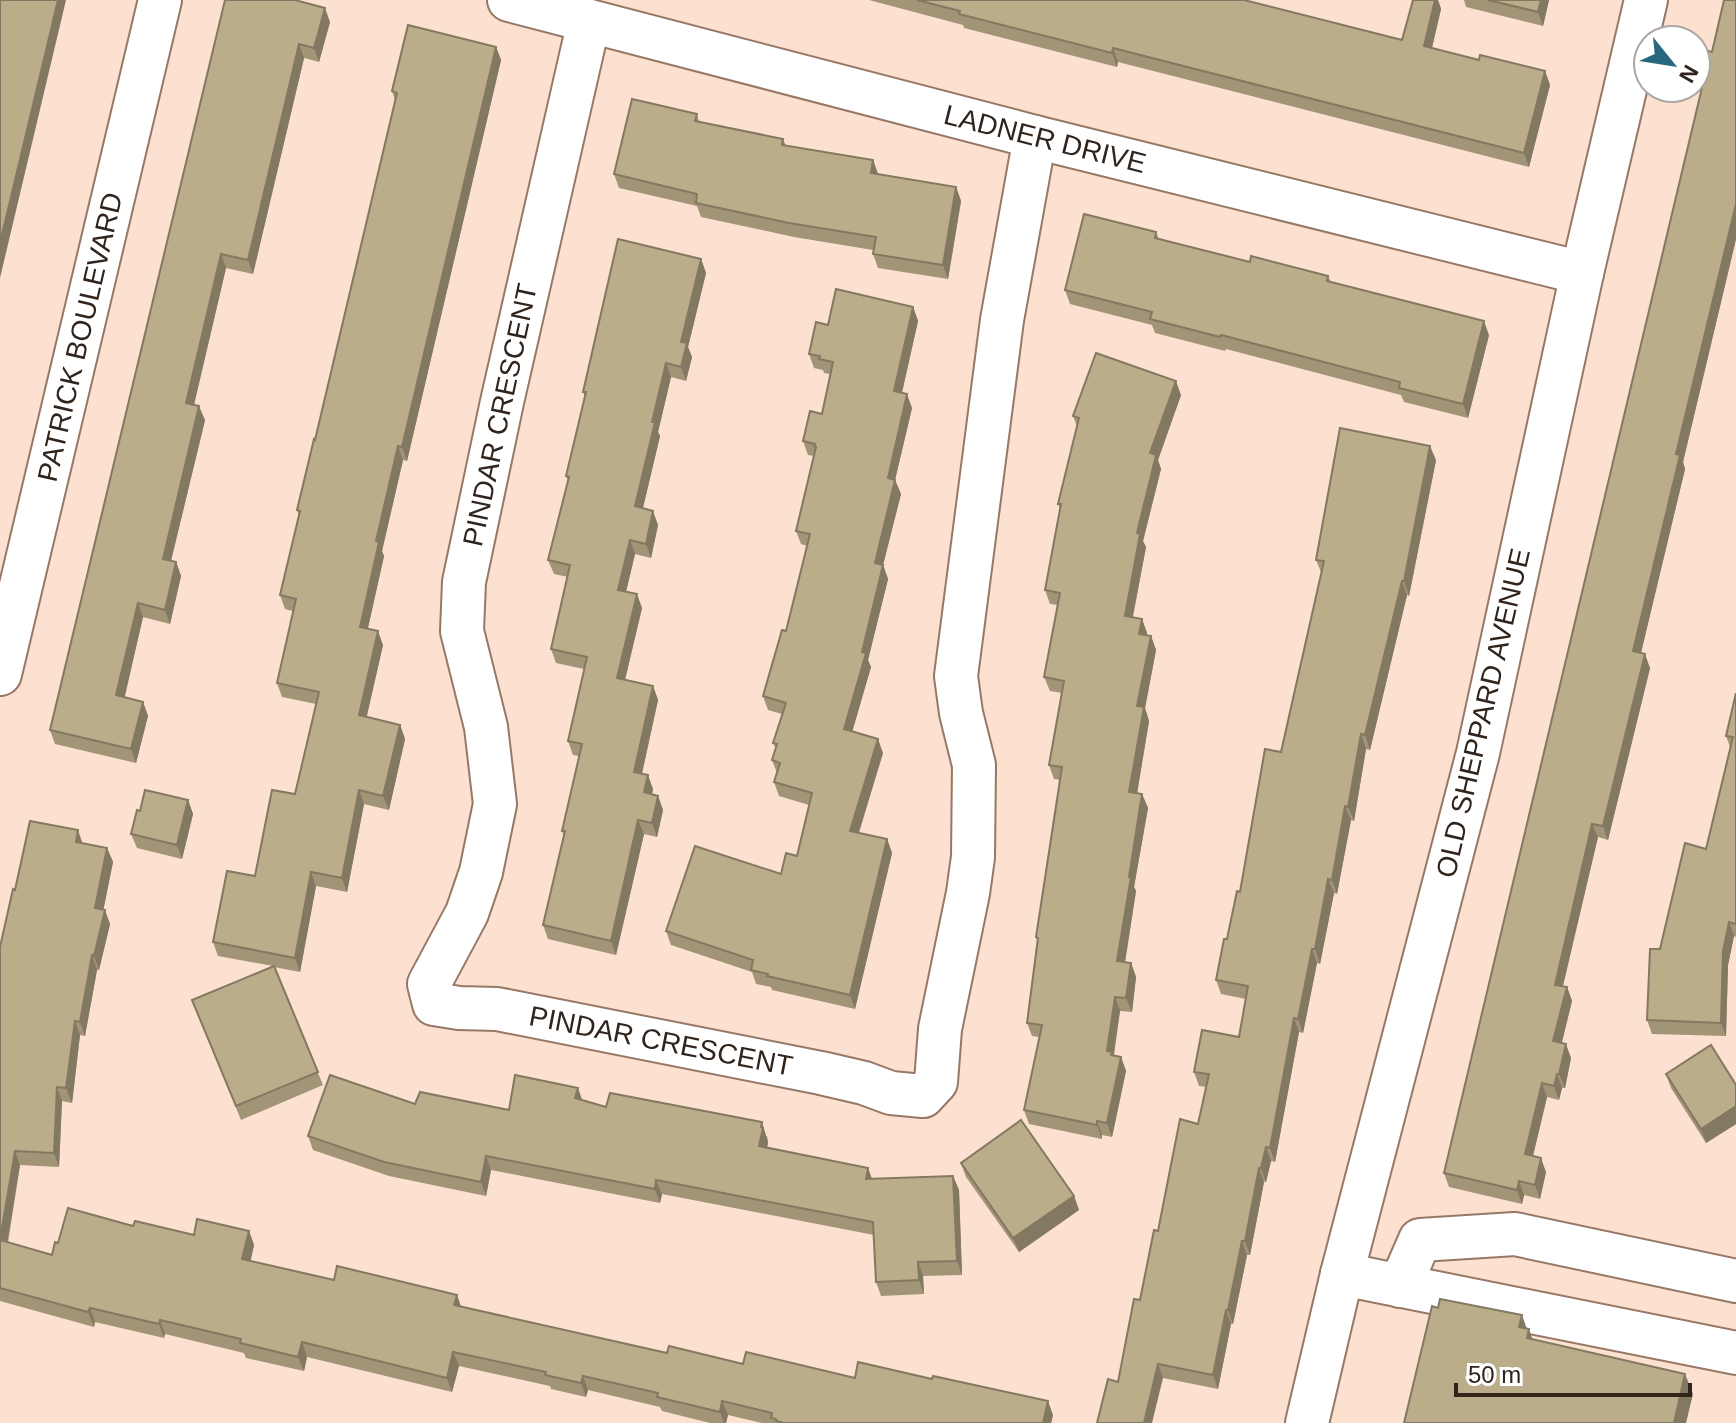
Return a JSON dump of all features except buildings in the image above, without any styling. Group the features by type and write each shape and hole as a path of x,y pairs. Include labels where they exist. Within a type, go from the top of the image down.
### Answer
{"street":[{"name":"PATRICK BOULEVARD","path":"0,674 160,0"},
{"name":"LADNER DRIVE","path":"509,0 1035,137 1582,273"},
{"name":"OLD SHEPPARD AVENUE","path":"1307,1423 1342,1274 1478,753 1582,273 1646,0"},
{"name":"PINDAR CRESCENT","path":"589,21 464,582 462,631 486,727 495,804 481,872 467,913 429,984 434,1004 528,1015 821,1073 891,1093 923,1096 936,1082 940,1029 973,857 974,765 961,713 956,676 1002,320 1035,137"},
{"path":"1400,1286 1420,1240 1515,1234 1736,1281"},
{"path":"1342,1274 1736,1353"}]}
